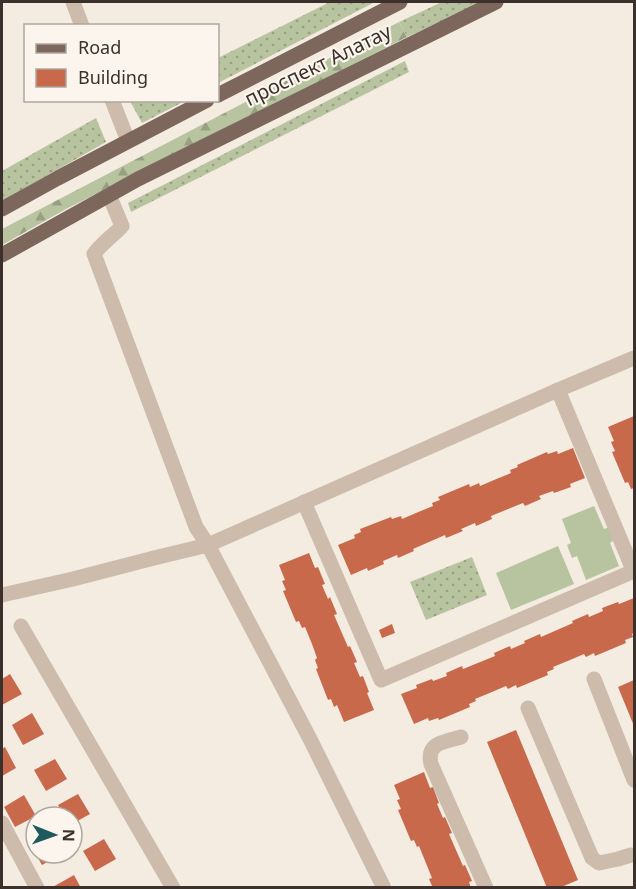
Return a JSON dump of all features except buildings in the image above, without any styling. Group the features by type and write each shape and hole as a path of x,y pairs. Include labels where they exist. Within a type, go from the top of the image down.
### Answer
{"main road":[{"name":"проспект Алатау","path":"219,94 400,2"},
{"name":"проспект Алатау","path":"2,255 138,179 496,2"},
{"path":"2,209 58,177 203,102"}],"street":[{"path":"73,2 81,24"},
{"path":"113,102 128,141"},
{"path":"109,195 122,226 100,245 94,254 196,527 208,545 310,739 384,888"},
{"path":"2,595 208,545 634,358"},
{"path":"304,502 381,680 634,572 558,390"},
{"path":"21,626 173,888"},
{"path":"594,679 634,780"},
{"path":"528,708 592,858 599,863 633,857"},
{"path":"461,737 439,744 432,748 429,755 486,888"},
{"path":"2,823 37,888"}],"green space":[{"path":"330,2 375,2 219,82 219,58"},
{"path":"442,2 482,2 407,37 399,22"},
{"path":"399,22 407,37 66,209 2,245 2,229"},
{"path":"405,61 409,72 131,212 128,203"},
{"path":"131,102 183,102 142,123"},
{"path":"96,118 106,142 2,201 2,171"},
{"path":"594,506 604,529 609,527 614,540 610,543 619,566 586,580 577,556 572,558 567,545 571,543 562,519"},
{"path":"558,546 574,584 511,610 496,573"},
{"path":"472,557 487,595 426,620 410,582"}]}
